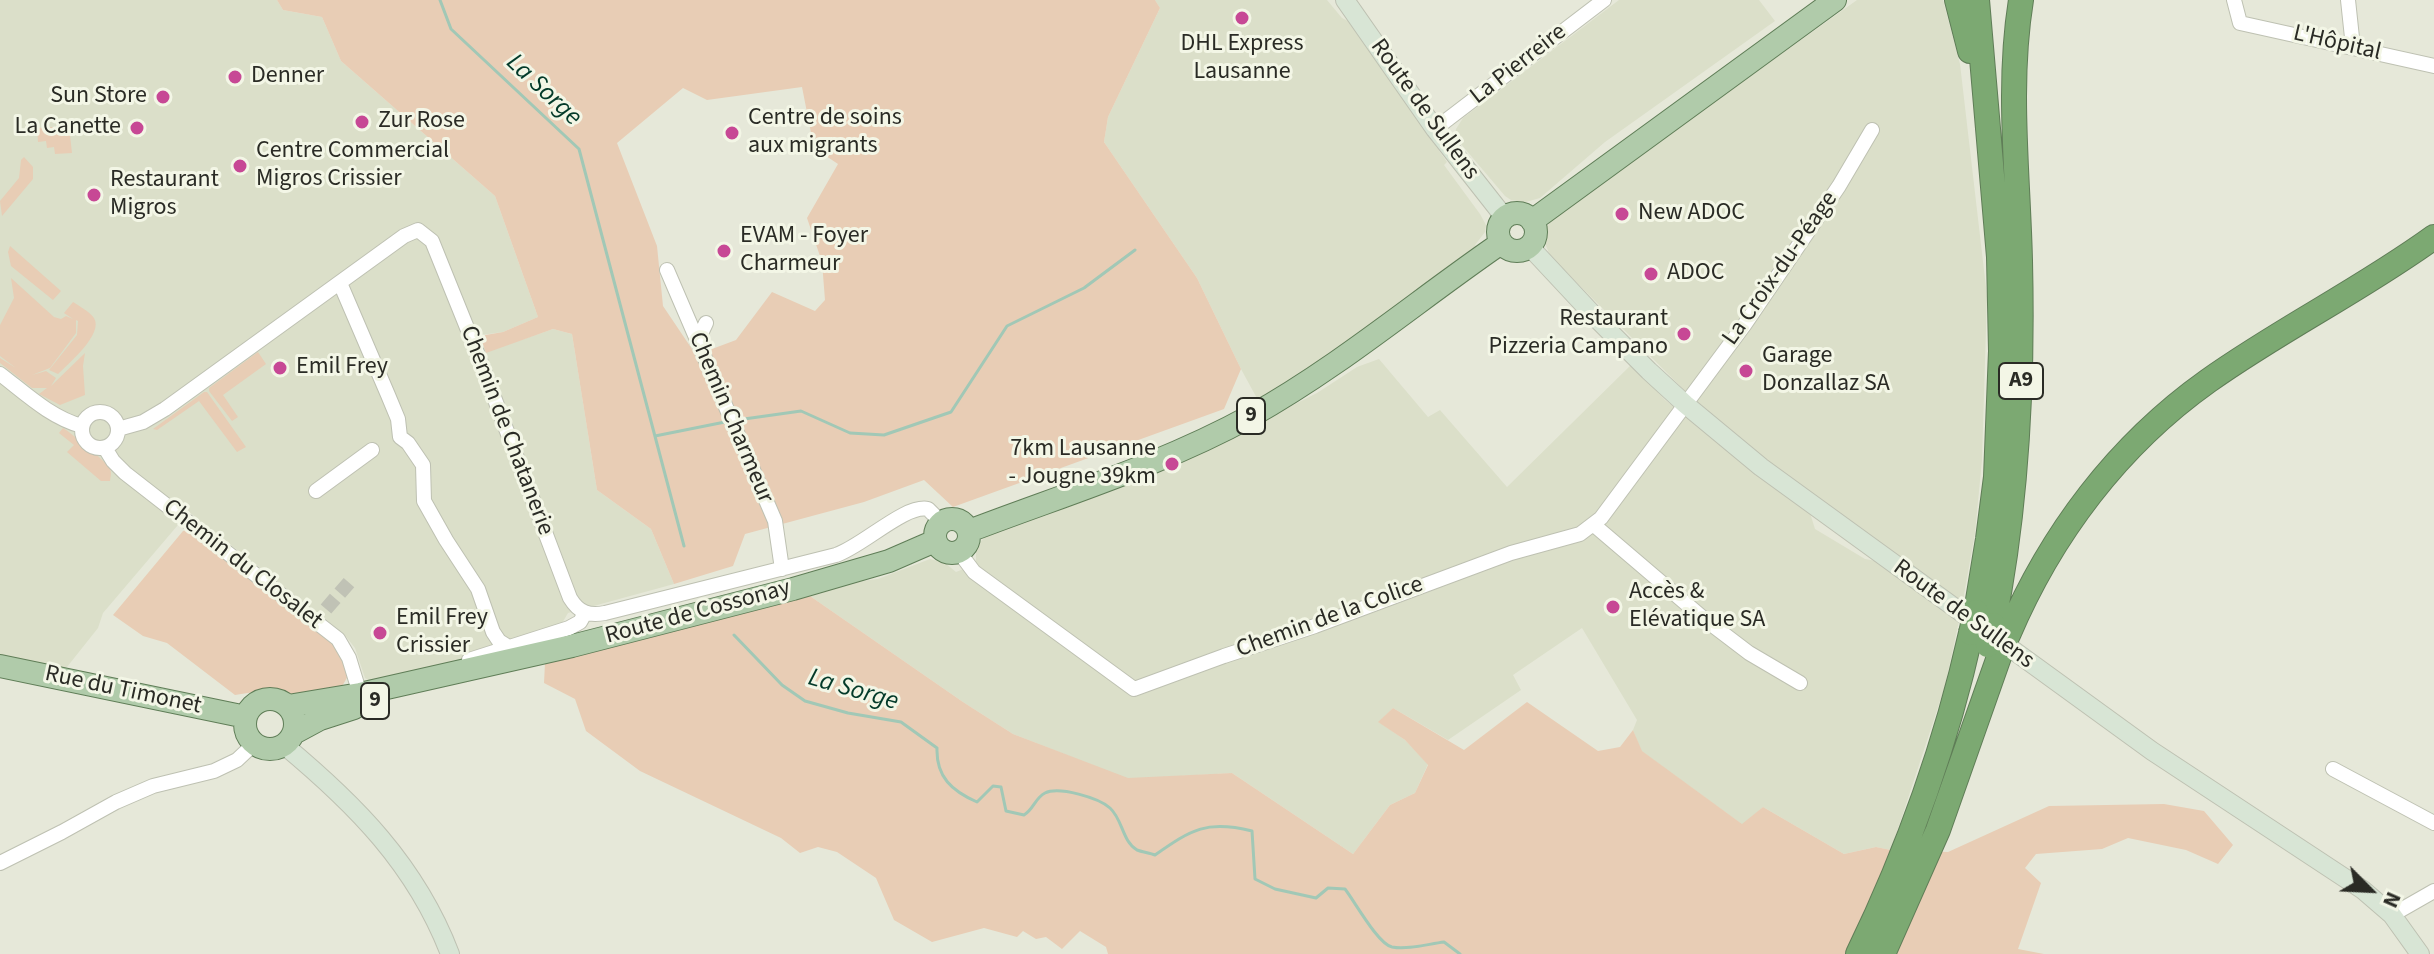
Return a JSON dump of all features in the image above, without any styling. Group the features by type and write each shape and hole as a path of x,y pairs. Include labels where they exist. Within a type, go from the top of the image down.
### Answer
{"highway":[{"path":"1957,0 1974,71 1991,168"},
{"name":"A9","path":"1977,0 2000,272 2001,382 1992,508 1989,634"},
{"name":"A9","path":"1858,954 1901,861 1938,758 1989,634 2012,511 2019,415 2020,258 2015,83 2021,0"},
{"path":"1883,954 1926,859 1964,754 1989,634 2032,582 2071,519 2118,461 2161,418 2232,364 2373,279 2434,237"}],"main road":[{"name":"Route de Sullens","path":"1345,0 1435,129 1505,218"},
{"path":"1532,221 1835,0"},
{"path":"1519,213 1532,221 1535,237 1529,246 1517,251 1501,243 1498,229 1505,218 1519,213"},
{"name":"9","path":"964,541 1180,450 1249,417 1311,379 1501,243"},
{"name":"Route de Sullens","path":"1529,246 1600,322 1685,404 1797,494 2174,766 2363,890 2392,915 2420,954"},
{"path":"946,519 957,519 966,526 964,541 953,553 942,551 938,532 946,519"},
{"name":"Route de Cossonay","path":"288,706 360,694 461,667 572,646 785,591 901,557 938,532"},
{"name":"Rue du Timonet","path":"0,666 246,717"},
{"name":"Route de Cossonay","path":"289,739 320,719 461,667"},
{"name":"9","path":"246,717 264,700 273,699 288,706"},
{"path":"288,706 295,719 289,739 363,815 400,861 440,928 450,954"},
{"path":"246,717 247,732 255,743"},
{"name":"9","path":"255,743 269,749 289,739"}],"street":[{"name":"La Pierreire","path":"1435,129 1604,0"},
{"name":"L'Hôpital","path":"2234,0 2240,23 2434,66"},
{"path":"2348,0 2353,47"},
{"name":"La Croix-du-Péage","path":"1685,404 1760,302 1839,186 1872,130"},
{"name":"Chemin de Chatanerie","path":"118,429 143,422 165,409 404,236 418,230 432,241 570,598 585,613"},
{"name":"Chemin Charmeur","path":"667,270 775,521 782,569"},
{"path":"340,283 398,419 400,437 423,465 424,501 478,589 493,632 507,646"},
{"path":"697,342 706,323"},
{"path":"0,374 52,413 82,426"},
{"path":"1685,404 1594,525 1703,618 1740,646 1800,683"},
{"path":"100,412 110,415 118,429 116,439 105,448 93,447 84,438 82,426 90,415 100,412"},
{"name":"Chemin du Closalet","path":"105,448 125,473 338,639 349,658 360,694"},
{"path":"316,491 372,450"},
{"path":"461,667 507,646 569,628 580,622 585,613 605,613 854,548 912,509 928,509 938,532"},
{"name":"Chemin de la Colice","path":"964,541 974,572 1134,689 1315,626 1498,557 1580,534 1594,525"},
{"path":"315,621 326,609"},
{"path":"0,863 153,786 214,771 237,760 255,743"},
{"path":"2333,769 2434,823"},
{"path":"2392,915 2434,891"}],"shaded area":[{"path":"0,0 277,0 283,10 322,17 341,61 495,196 538,317 503,332 481,335 486,352 553,329 572,334 597,490 651,529 674,584 568,613 561,625 464,656 457,666 372,682 365,678 355,648 344,634 189,512 103,613 98,628 67,667 63,669 0,655"},
{"path":"277,0 1155,0 1160,8 1108,117 1104,142 1197,278 1241,369 1224,409 953,507 924,480 864,502 745,534 733,566 674,584 651,529 597,490 572,334 553,329 486,353 480,336 503,332 538,317 495,196 341,61 322,17 283,10","holes":["802,87 814,148 838,164 807,218 822,262 825,300 815,311 772,292 736,340 696,355 663,306 657,246 617,143 683,88 707,100"]},
{"path":"1155,0 1327,0 1348,21 1447,162 1444,165 1486,225 1485,232 1475,245 1477,247 1339,350 1259,402 1197,278 1104,142 1108,117 1160,8"},
{"path":"1619,0 1759,0 1775,21 1605,142 1540,198 1526,202 1511,200 1455,137 1456,129 1463,118"},
{"path":"1857,0 1943,0 1960,64 1987,296 1982,460 1975,533 1962,606 1833,513 1711,417 1550,256 1545,243 1545,230 1553,217"},
{"path":"69,126 72,153 55,154 54,147 47,148 46,141 38,142 37,128"},
{"path":"24,157 33,167 33,179 2,216 0,201 19,178"},
{"path":"10,246 61,291 53,300 11,266"},
{"path":"11,278 54,317 73,319 64,313 73,302 94,318 96,325 90,340 58,374 49,370 77,335 76,320 76,333 50,368 32,375 46,371 56,378 51,386 85,353 85,395 60,405 39,394 47,388 32,388 0,363 0,358 16,368 0,356 0,325 14,298"},
{"path":"258,352 266,364 223,395 238,417 232,421 209,388"},
{"path":"1379,359 1428,417 1440,410 1507,487 1632,364 1665,400 1810,513 1815,529 1865,559 1876,561 1959,621 1945,686 1891,850 1876,847 1844,854 1763,807 1743,825 1641,751 1633,730 1637,720 1582,628 1513,675 1521,690 1448,740 1393,708 1379,722 1405,740 1428,764 1415,793 1390,805 1353,854 1232,773 1128,779 1013,734 810,596 852,582 878,579 930,559 945,563 956,572 976,564 979,543 986,536 1180,462 1317,393 1357,367"},
{"path":"204,392 246,447 237,452 199,401 157,430 153,429"},
{"path":"63,428 109,467 110,481 101,481 67,452 74,445 59,433"},
{"path":"190,529 332,642 345,662 348,676 341,688 294,697 273,689 235,695 167,643 143,636 113,615 183,531"},
{"path":"810,596 1013,734 1128,778 1232,773 1353,854 1390,805 1415,793 1428,765 1405,740 1378,722 1393,708 1464,750 1527,702 1598,751 1620,747 1633,730 1642,751 1742,824 1763,807 1844,854 1876,847 1948,852 2049,806 2164,804 2204,811 2233,845 2218,864 2186,850 2128,838 2102,849 2036,854 2025,868 2041,883 2018,949 2044,954 1108,954 1106,947 1080,931 1062,949 1046,937 1036,939 1023,931 1017,937 984,928 932,942 894,920 876,878 837,852 818,847 800,853 781,838 640,771 586,731 575,699 544,683 545,663"}],"waterway":[{"name":"La Sorge","path":"440,0 451,29 579,149 684,546"},
{"path":"737,420 801,411 850,433 884,435 951,412 1007,326 1084,288 1135,250"},
{"path":"655,436 725,422"},
{"name":"La Sorge","path":"734,635 782,685 805,701 848,713 901,722 937,748 939,767 947,782 977,802 993,786 1001,787 1006,811 1024,815 1045,793 1060,791 1079,794 1110,808 1132,846 1155,855 1200,829 1223,826 1252,831 1255,879 1275,889 1316,898 1328,888 1345,889 1386,944 1405,948 1444,942 1460,954"}],"tunnel":[{"path":"326,609 353,578"}],"place":[{"name":"DHL Express Lausanne","path":"1242,18"},
{"name":"Denner","path":"235,77"},
{"name":"Sun Store","path":"163,97"},
{"name":"Zur Rose","path":"362,122"},
{"name":"La Canette","path":"137,128"},
{"name":"Centre de soins aux migrants","path":"732,133"},
{"name":"Centre Commercial Migros Crissier","path":"240,166"},
{"name":"Restaurant Migros","path":"94,195"},
{"name":"New ADOC","path":"1622,214"},
{"name":"EVAM - Foyer Charmeur","path":"724,251"},
{"name":"ADOC","path":"1651,274"},
{"name":"Restaurant Pizzeria Campano","path":"1684,334"},
{"name":"Emil Frey","path":"280,368"},
{"name":"Garage Donzallaz SA","path":"1746,371"},
{"name":"7km Lausanne - Jougne 39km","path":"1172,464"},
{"name":"Accès & Elévatique SA","path":"1613,607"},
{"name":"Emil Frey Crissier","path":"380,633"}]}
